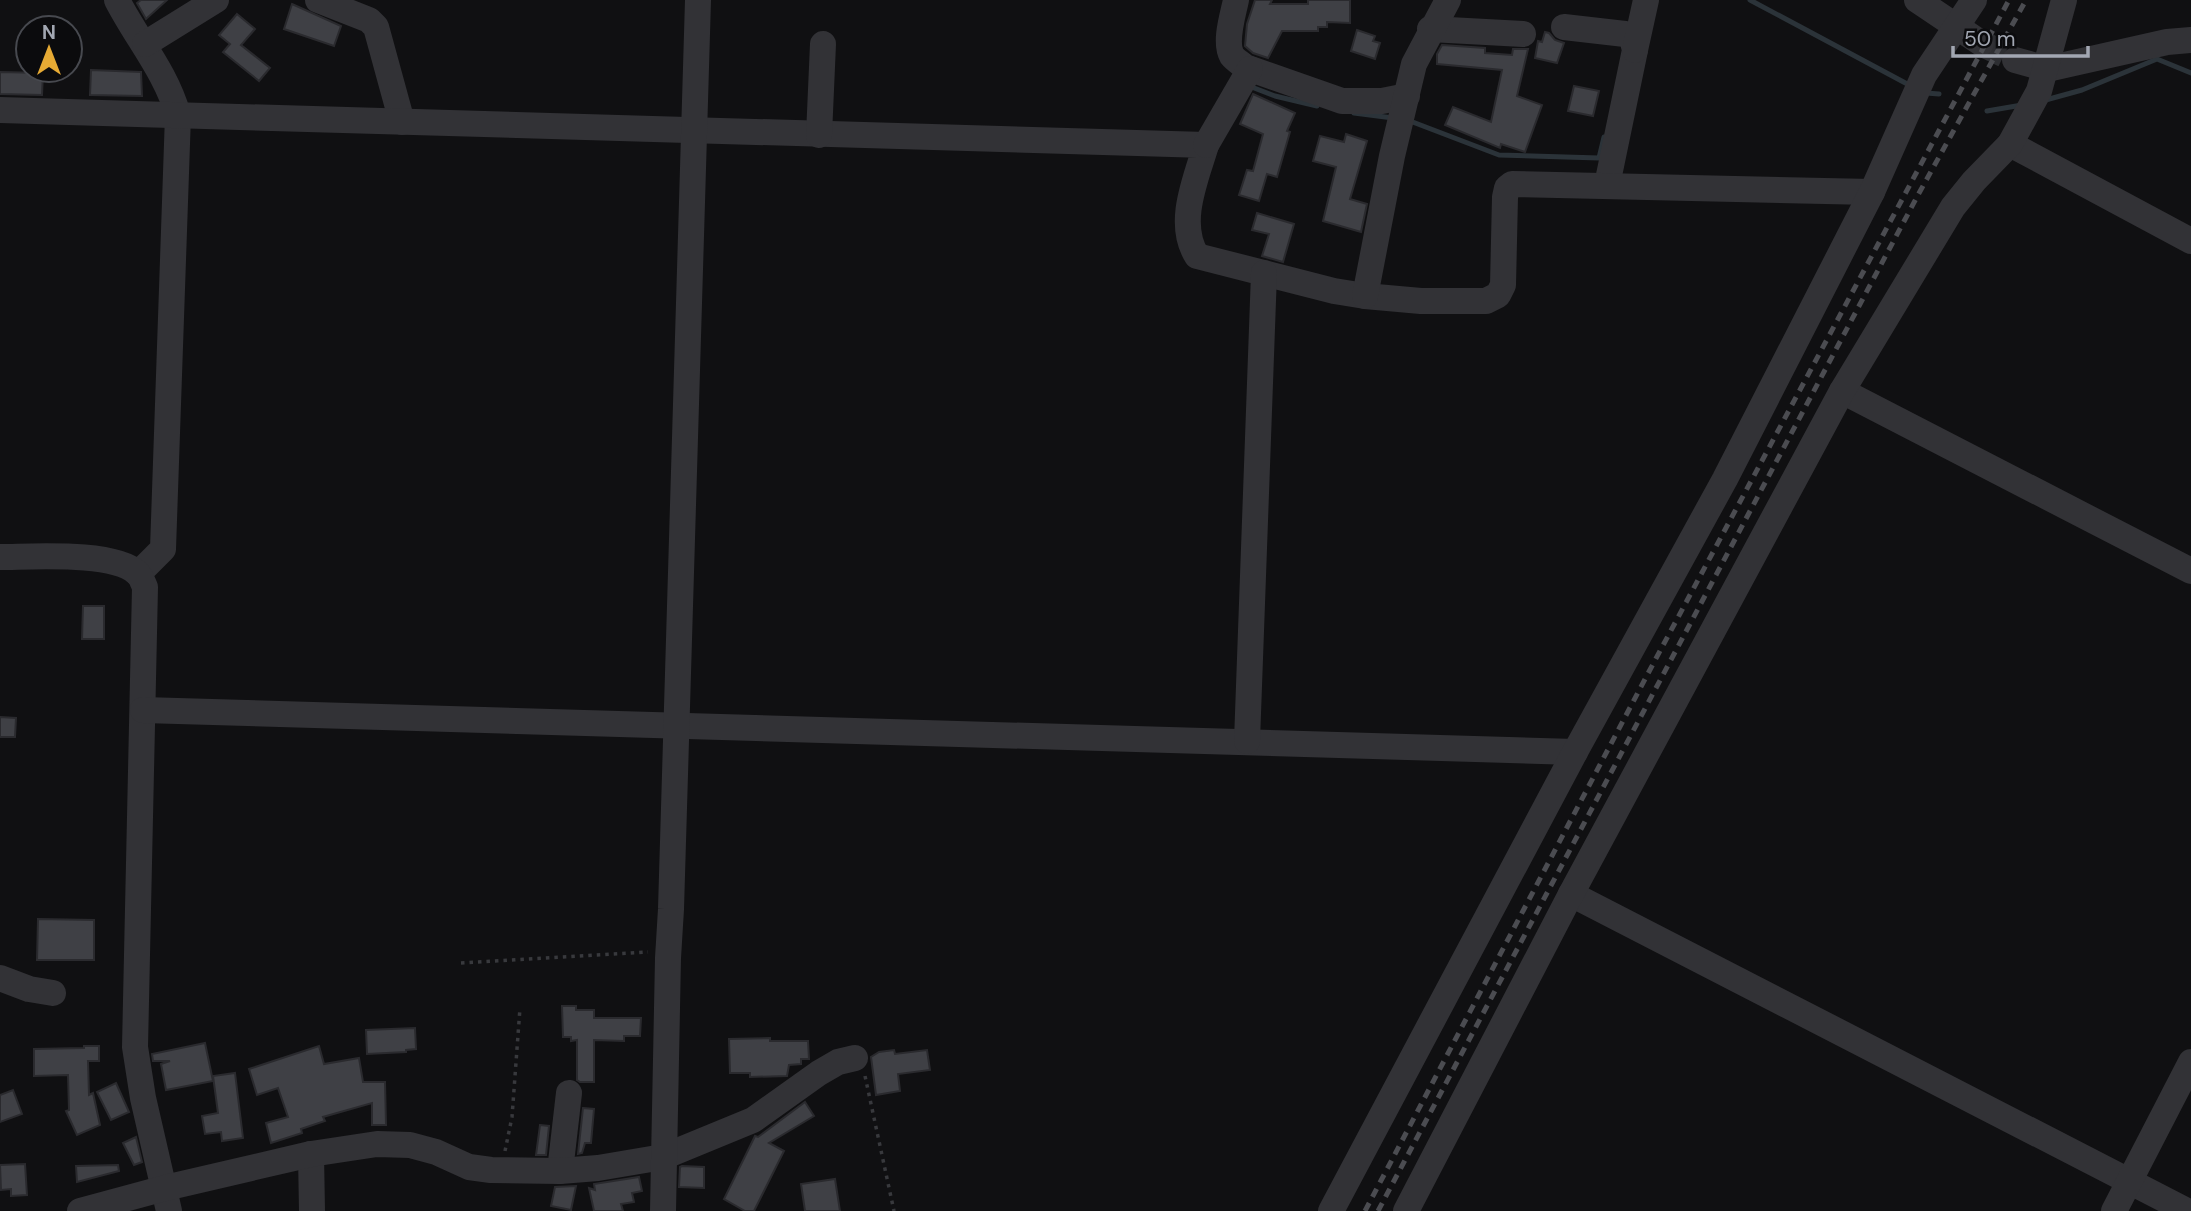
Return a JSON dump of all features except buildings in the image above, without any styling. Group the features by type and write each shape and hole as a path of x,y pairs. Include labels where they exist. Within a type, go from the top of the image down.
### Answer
{"street":[{"path":"117,0 172,94 178,115 163,549 138,574"},
{"path":"145,44 216,0"},
{"path":"318,0 369,20 376,27 402,122"},
{"path":"663,1211 668,951 698,0"},
{"path":"1236,0 1230,49 1232,56 1250,69 1342,101 1382,101 1403,112"},
{"path":"1365,296 1414,64 1430,29 1448,0"},
{"path":"1607,185 1646,0"},
{"path":"1917,0 1981,43"},
{"path":"1331,1211 1575,752 1725,479 1872,192 1924,75 1974,0"},
{"path":"1406,1211 1571,894 1842,391 1953,207 2010,144 2043,80 2064,0"},
{"path":"1564,27 1625,34 1632,38 1635,50"},
{"path":"1430,29 1523,34"},
{"path":"2043,80 2167,42 2189,45"},
{"path":"819,135 823,44"},
{"path":"2015,60 2043,80"},
{"path":"1250,69 1206,145 1188,214 1194,250 1198,256 1334,291 1421,301 1486,301 1498,295 1503,285 1505,197 1507,188 1521,182 1872,192"},
{"path":"0,110 1206,145"},
{"path":"2010,144 2191,241"},
{"path":"1247,741 1265,274"},
{"path":"1842,391 2191,570"},
{"path":"0,557 92,558 118,564 138,574 145,587 135,1046 143,1098 167,1199"},
{"path":"143,710 1575,752"},
{"path":"1571,894 2187,1211"},
{"path":"0,978 29,989 53,993"},
{"path":"80,1211 167,1199 311,1154 377,1144 410,1145 436,1152 469,1167 502,1170 560,1171 598,1168 663,1157 753,1120 819,1073 838,1062 855,1058"},
{"path":"2114,1211 2191,1062"},
{"path":"560,1171 569,1093"},
{"path":"311,1154 312,1211"}],"path":[{"path":"461,963 668,951"},
{"path":"502,1170 512,1117 520,1008"},
{"path":"855,1058 860,1061 868,1087 894,1211"}],"waterway":[{"path":"1750,0 1911,86"},
{"path":"2042,101 2082,90 2157,59 2191,73"},
{"path":"1249,86 1275,96 1317,106"},
{"path":"1926,93 1939,94"},
{"path":"1987,111 2022,105"},
{"path":"1354,113 1393,118"},
{"path":"1410,121 1499,155 1599,158 1604,137"}],"tunnel":[{"path":"1981,43 2015,60"}],"railway":[{"path":"1365,1211 1653,664 2009,0"},
{"path":"1378,1211 1918,195 2026,0"}]}
